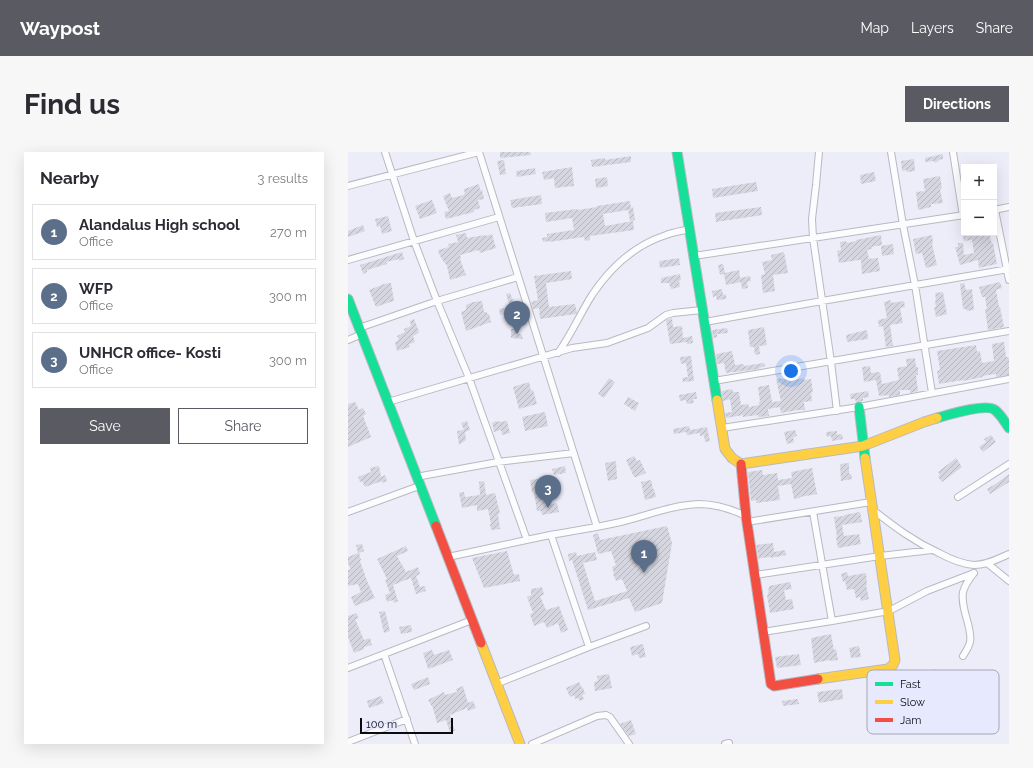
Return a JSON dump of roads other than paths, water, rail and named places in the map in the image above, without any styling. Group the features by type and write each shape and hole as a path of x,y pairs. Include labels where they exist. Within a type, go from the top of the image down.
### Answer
{"street":[{"path":"385,152 414,241 469,378 527,540"},
{"path":"348,186 479,152 597,527"},
{"path":"677,152 722,428 726,449 732,459 741,464 863,446 924,422 955,413 982,408 991,408 996,410 1009,428"},
{"path":"819,152 812,219 812,238 837,411"},
{"path":"891,152 915,285 932,393"},
{"path":"954,152 961,201"},
{"path":"997,210 1009,207"},
{"path":"694,256 961,215"},
{"path":"348,260 499,217"},
{"path":"997,219 1009,280"},
{"path":"558,353 592,295 602,281 617,265 636,249 651,240 690,229"},
{"path":"705,322 822,300 1008,270"},
{"path":"348,340 360,331 437,301 518,277"},
{"path":"348,299 520,744"},
{"path":"388,402 572,348 607,343 635,334 673,313 702,310"},
{"path":"714,381 1009,331"},
{"path":"722,428 837,411 1009,379"},
{"path":"859,407 863,446 889,611 895,660 892,666 886,670"},
{"path":"348,512 418,481 498,462 574,453"},
{"path":"741,464 747,519 769,680 771,684 867,672"},
{"path":"958,497 1009,464"},
{"path":"448,557 634,519 662,510 690,504 715,505 729,509 747,519 872,506 896,528 918,543 960,562 970,564 987,563 1009,554"},
{"path":"813,512 832,621"},
{"path":"551,535 589,647"},
{"path":"755,575 880,556 932,550"},
{"path":"987,563 1009,581"},
{"path":"963,656 969,646 970,638 963,607 963,593 964,587 974,573 978,564"},
{"path":"763,632 889,611 927,592 974,573"},
{"path":"348,668 472,620"},
{"path":"496,684 646,626"},
{"path":"384,654 416,744"},
{"path":"535,743 591,718 606,715 610,717 629,744"},
{"path":"348,743 407,719"}],"place":[{"name":"WFP","path":"517,334"},
{"name":"UNHCR office- Kosti","path":"548,508"},
{"name":"Alandalus High school","path":"644,573"}]}
